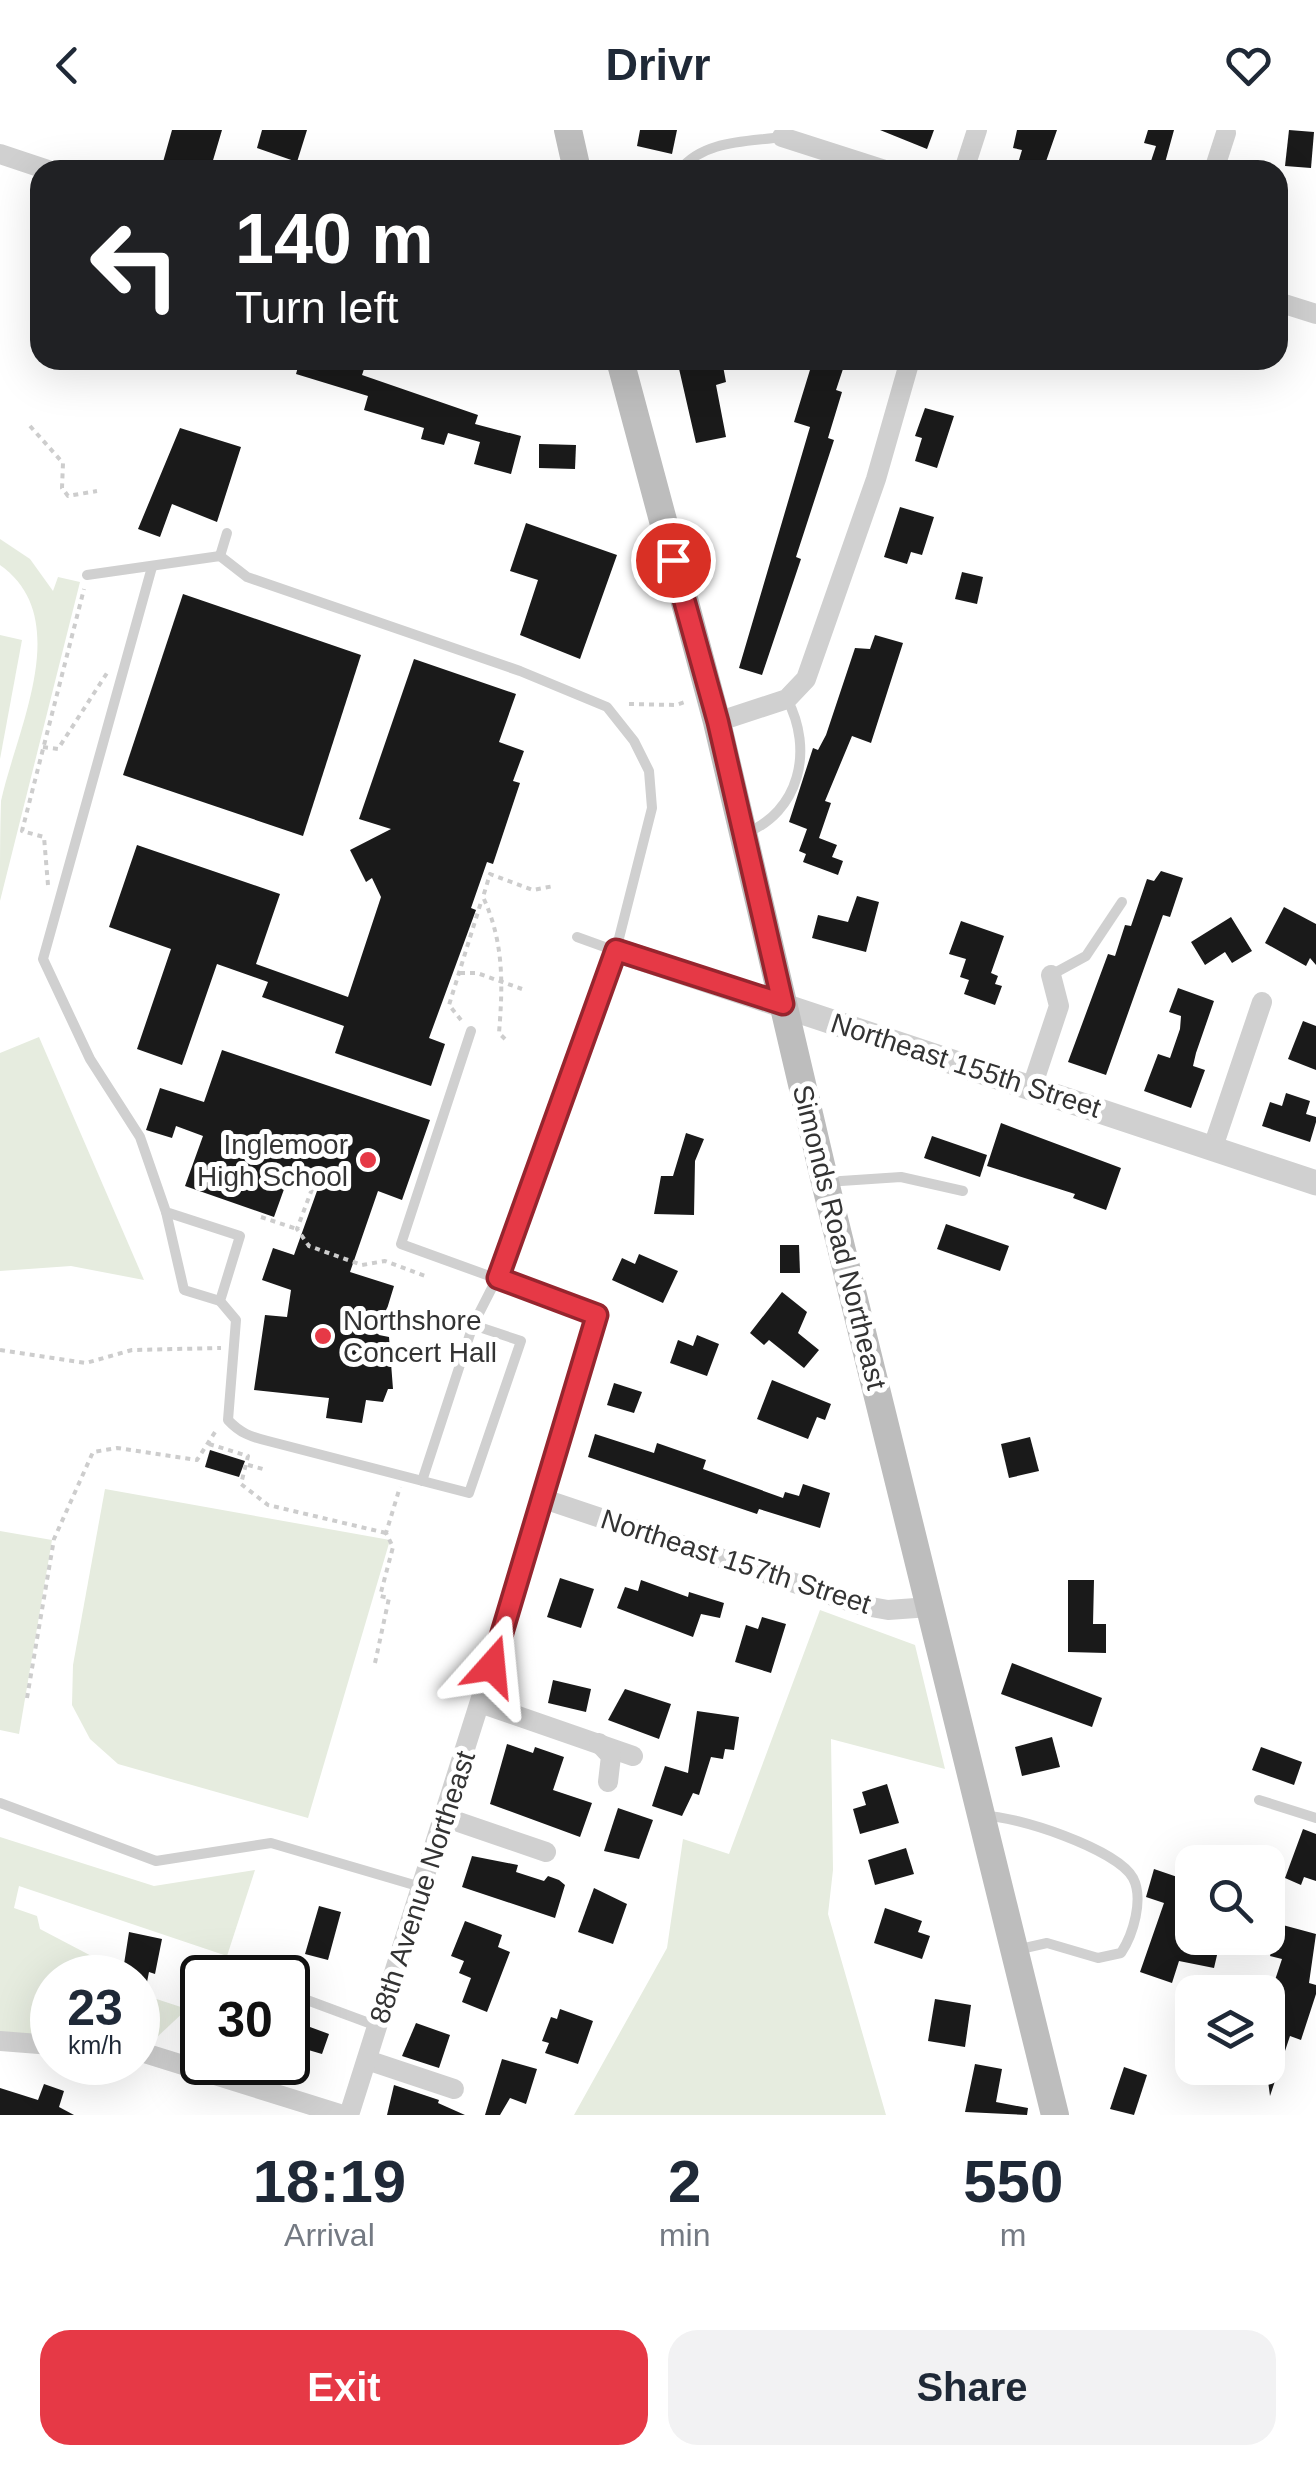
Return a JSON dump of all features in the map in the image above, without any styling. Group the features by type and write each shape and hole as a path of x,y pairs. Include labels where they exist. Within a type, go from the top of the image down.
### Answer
{"main road":[{"path":"568,130 575,160"},
{"name":"Simonds Road Northeast","path":"620,370 718,722 825,1182 1055,2115"}],"street":[{"path":"967,160 977,130"},
{"path":"1217,160 1226,133"},
{"path":"782,136 855,160"},
{"path":"0,154 30,164"},
{"path":"1288,305 1316,314"},
{"path":"718,722 787,698 806,678 876,479 907,370"},
{"name":"Northeast 155th Street","path":"616,950 1316,1182"},
{"path":"1032,1087 1059,1006 1051,975"},
{"path":"1213,1147 1262,1002"},
{"name":"88th Avenue Northeast","path":"346,2115 444,1818 597,1315"},
{"name":"Northeast 157th Street","path":"544,1499 860,1605 888,1610 930,1608"},
{"path":"480,1703 633,1756"},
{"path":"599,1744 611,1756 608,1782"},
{"path":"444,1818 546,1852"},
{"path":"0,2041 30,2043"},
{"path":"160,2058 346,2115"},
{"path":"366,2060 454,2089"}],"lane":[{"path":"687,160 691,155 720,145 782,136"},
{"path":"220,556 228,533"},
{"path":"87,575 220,556 247,577 520,671 607,707 634,741 649,771 652,808 616,950 498,1278 474,1326 422,1481"},
{"path":"152,567 126,672 43,959 90,1060 140,1138 166,1212 184,1290 220,1301 236,1320 228,1420 238,1432 470,1493 522,1341 474,1326"},
{"path":"744,834 773,821 790,793 802,747 801,725 787,698"},
{"path":"1051,975 1086,956 1122,902"},
{"path":"576,937 616,950"},
{"path":"471,1031 401,1244 597,1315"},
{"path":"825,1182 900,1177 963,1191"},
{"path":"166,1212 240,1236 220,1301"},
{"path":"1259,1800 1316,1818"},
{"path":"0,1803 156,1861 270,1843 422,1888"},
{"path":"982,1816 1003,1816 1040,1827 1110,1859 1135,1881 1138,1900 1128,1942 1120,1953 1098,1958 1046,1943 1015,1950"},
{"path":"310,2002 378,2026"}],"path":[{"path":"30,426 63,463 62,488 68,496 97,492"},
{"path":"56,913 49,900 44,837 22,831 87,575"},
{"path":"43,748 58,749 110,668 126,672"},
{"path":"629,704 676,706 693,699"},
{"path":"471,1031 449,1006 490,874 533,890 554,886"},
{"path":"483,897 498,930 503,983 500,1033 505,1039"},
{"path":"459,973 477,973 522,989"},
{"path":"297,1229 312,1189"},
{"path":"261,1217 297,1229 308,1246 362,1265 384,1261 425,1276"},
{"path":"0,1350 86,1364 132,1350 221,1348"},
{"path":"28,1698 54,1539 93,1452 117,1448 197,1460 217,1429"},
{"path":"209,1444 248,1456 241,1484 268,1505 386,1533 394,1546 380,1596 389,1598 375,1663"},
{"path":"247,1465 263,1469"},
{"path":"386,1533 400,1486"}],"shaded area":[{"path":"0,539 30,559 53,591 58,577 80,582 0,901 1,801 35,676 37,644 34,614 22,587 0,565"},
{"path":"0,635 22,640 0,759"},
{"path":"39,1037 144,1280 71,1266 0,1271 0,1053"},
{"path":"105,1489 390,1540 308,1818 118,1764 90,1739 72,1705 73,1665"},
{"path":"0,1531 52,1540 19,1734 0,1730"},
{"path":"820,1610 915,1645 945,1769 831,1739 833,1870 828,1914 886,2115 574,2115 667,1948 683,1839 729,1854"},
{"path":"0,1837 154,1886 255,1870 227,1955 19,1886 14,1908 37,1916 40,1929 90,1955 30,1955 30,2043 0,2041"},
{"path":"160,2000 180,2007 180,2016 160,2034"}],"building":[{"path":"172,130 222,130 213,160 164,160"},
{"path":"262,130 307,130 298,160 257,148"},
{"path":"640,130 677,130 672,154 637,146"},
{"path":"880,130 934,130 927,149"},
{"path":"1017,130 1057,130 1046,160 1019,160 1022,150 1013,148"},
{"path":"1148,130 1174,130 1166,160 1151,160 1156,146 1144,143"},
{"path":"1289,130 1314,132 1311,168 1288,166"},
{"path":"297,370 364,370 362,375 478,415 475,424 521,436 511,474 474,464 480,442 448,433 444,445 421,439 424,428 364,410 368,396 296,374"},
{"path":"679,370 724,370 726,382 716,385 726,437 696,443"},
{"path":"810,370 843,370 836,390 842,392 828,438 834,440 796,557 801,559 762,675 739,668 810,427 794,422"},
{"path":"925,408 954,416 937,468 915,461 922,438 915,436"},
{"path":"180,428 241,447 217,522 172,504 160,537 138,529"},
{"path":"539,444 576,445 575,469 539,468"},
{"path":"900,507 934,517 922,555 911,552 907,564 884,557"},
{"path":"526,523 617,555 580,659 520,635 538,580 510,571"},
{"path":"962,572 983,577 977,604 955,599"},
{"path":"183,594 361,655 303,836 123,775"},
{"path":"875,635 903,643 871,743 852,736 825,801 831,803 819,838 837,845 832,857 843,861 838,875 803,862 806,854 799,851 807,829 789,822 813,748 818,750 826,735 855,648 870,649"},
{"path":"414,659 516,694 499,742 524,751 513,781 520,783 493,864 487,862 471,908 476,910 429,1038 445,1044 431,1086 335,1053 344,1026 262,997 268,982 217,964 182,1065 137,1049 171,949 109,927 137,845 280,894 256,964 348,997 381,897 372,878 366,882 350,850 391,829 359,819"},
{"path":"1161,871 1183,878 1170,917 1163,915 1106,1075 1068,1062 1108,954 1115,956 1125,925 1131,926 1147,879 1154,881"},
{"path":"857,896 879,902 866,952 812,938 818,915 848,922"},
{"path":"1284,907 1316,924 1316,965 1310,958 1306,966 1265,943"},
{"path":"1231,917 1252,951 1232,963 1225,952 1205,965 1191,942"},
{"path":"961,921 1004,936 991,973 998,976 995,984 1002,986 995,1005 964,994 969,980 960,977 966,959 949,954"},
{"path":"1178,988 1214,1001 1193,1066 1205,1070 1191,1108 1144,1091 1158,1054 1170,1058 1180,1029 1181,1016 1169,1012"},
{"path":"1303,1021 1316,1026 1316,1070 1288,1059"},
{"path":"222,1050 430,1120 402,1200 378,1191 350,1272 394,1286 379,1335 389,1337 393,1389 388,1389 383,1402 366,1400 362,1423 326,1418 329,1398 254,1390 265,1315 287,1317 291,1290 262,1280 273,1248 294,1255 322,1177 292,1167 274,1217 185,1186 203,1136 176,1126 172,1138 146,1130 160,1088 204,1102"},
{"path":"1286,1093 1310,1101 1306,1114 1316,1117 1316,1122 1310,1142 1262,1126 1270,1102 1282,1106"},
{"path":"1001,1123 1121,1168 1106,1210 1073,1198 1075,1194 987,1166"},
{"path":"686,1133 704,1139 695,1161 694,1215 654,1214 661,1176 673,1176"},
{"path":"932,1136 987,1155 980,1177 924,1158"},
{"path":"946,1224 1009,1246 1000,1271 937,1249"},
{"path":"780,1245 799,1245 800,1273 780,1273"},
{"path":"639,1254 678,1271 663,1303 612,1280 622,1258 635,1264"},
{"path":"782,1292 807,1312 798,1333 819,1350 804,1368 769,1340 764,1345 750,1333"},
{"path":"697,1335 719,1344 707,1376 670,1363 678,1340 693,1346"},
{"path":"772,1380 831,1404 825,1420 817,1417 808,1439 757,1419"},
{"path":"614,1383 642,1392 634,1413 607,1405"},
{"path":"595,1434 654,1453 657,1443 706,1460 703,1469 783,1498 785,1492 799,1496 803,1484 830,1493 820,1528 759,1509 757,1514 588,1457"},
{"path":"1030,1437 1039,1471 1009,1478 1001,1444"},
{"path":"210,1450 245,1461 239,1477 205,1467"},
{"path":"560,1578 594,1589 581,1628 547,1617"},
{"path":"641,1580 688,1597 689,1592 724,1603 720,1618 701,1614 693,1637 617,1608 625,1587 638,1591"},
{"path":"1068,1580 1094,1580 1093,1624 1106,1624 1106,1653 1068,1652"},
{"path":"762,1617 786,1624 771,1673 735,1662 746,1625 758,1629"},
{"path":"1012,1663 1102,1698 1092,1727 1001,1694"},
{"path":"553,1680 591,1689 586,1712 548,1703"},
{"path":"625,1689 671,1704 659,1739 608,1720"},
{"path":"697,1711 739,1717 734,1750 725,1749 723,1759 711,1757 699,1795 693,1793 682,1816 652,1806 665,1766 688,1773"},
{"path":"1052,1737 1060,1767 1022,1776 1015,1747"},
{"path":"507,1744 533,1753 535,1747 564,1757 553,1790 592,1803 580,1837 490,1804"},
{"path":"1261,1747 1302,1762 1294,1785 1252,1770"},
{"path":"887,1784 899,1823 860,1834 853,1809 866,1805 862,1792"},
{"path":"618,1808 653,1820 639,1859 604,1851"},
{"path":"1303,1829 1316,1834 1316,1881 1304,1877 1301,1885 1285,1878"},
{"path":"906,1848 914,1874 875,1885 868,1860"},
{"path":"472,1856 518,1865 516,1872 544,1881 548,1876 559,1880 565,1885 555,1918 462,1887"},
{"path":"1154,1869 1175,1876 1175,1955 1217,1955 1214,1968 1179,1961 1172,1983 1140,1972 1164,1903 1146,1897"},
{"path":"594,1888 627,1904 613,1944 578,1932"},
{"path":"319,1906 341,1912 328,1960 305,1954"},
{"path":"885,1908 922,1921 918,1932 930,1936 922,1959 874,1943"},
{"path":"465,1921 502,1935 498,1947 510,1952 487,2012 462,2002 471,1978 459,1973 464,1961 451,1956"},
{"path":"1285,1926 1316,1934 1309,1983 1316,1985 1316,1994 1301,2040 1290,2036 1285,2051 1285,1975 1277,1975 1282,1959 1270,1956 1285,1955"},
{"path":"129,1932 162,1939 159,1955 125,1955"},
{"path":"935,1999 971,2005 965,2047 928,2041"},
{"path":"560,2009 593,2021 578,2064 545,2053 549,2043 542,2041 551,2017 557,2019"},
{"path":"416,2023 450,2035 439,2068 402,2056"},
{"path":"310,2027 329,2034 322,2054 310,2050"},
{"path":"502,2059 537,2069 526,2104 510,2098 500,2115 485,2115"},
{"path":"975,2064 1002,2069 996,2102 1028,2108 1027,2115 965,2112"},
{"path":"1124,2067 1147,2075 1134,2115 1110,2109"},
{"path":"44,2085 64,2091 59,2107 74,2115 0,2115 0,2088 38,2100"},
{"path":"394,2085 439,2100 438,2103 465,2115 387,2115"}],"place":[{"name":"Inglemoor High School","path":"368,1160"},
{"name":"Northshore Concert Hall","path":"323,1336"}],"route":[{"path":"492,1666 597,1315 498,1278 616,950 783,1004 718,722 673,560"}]}
